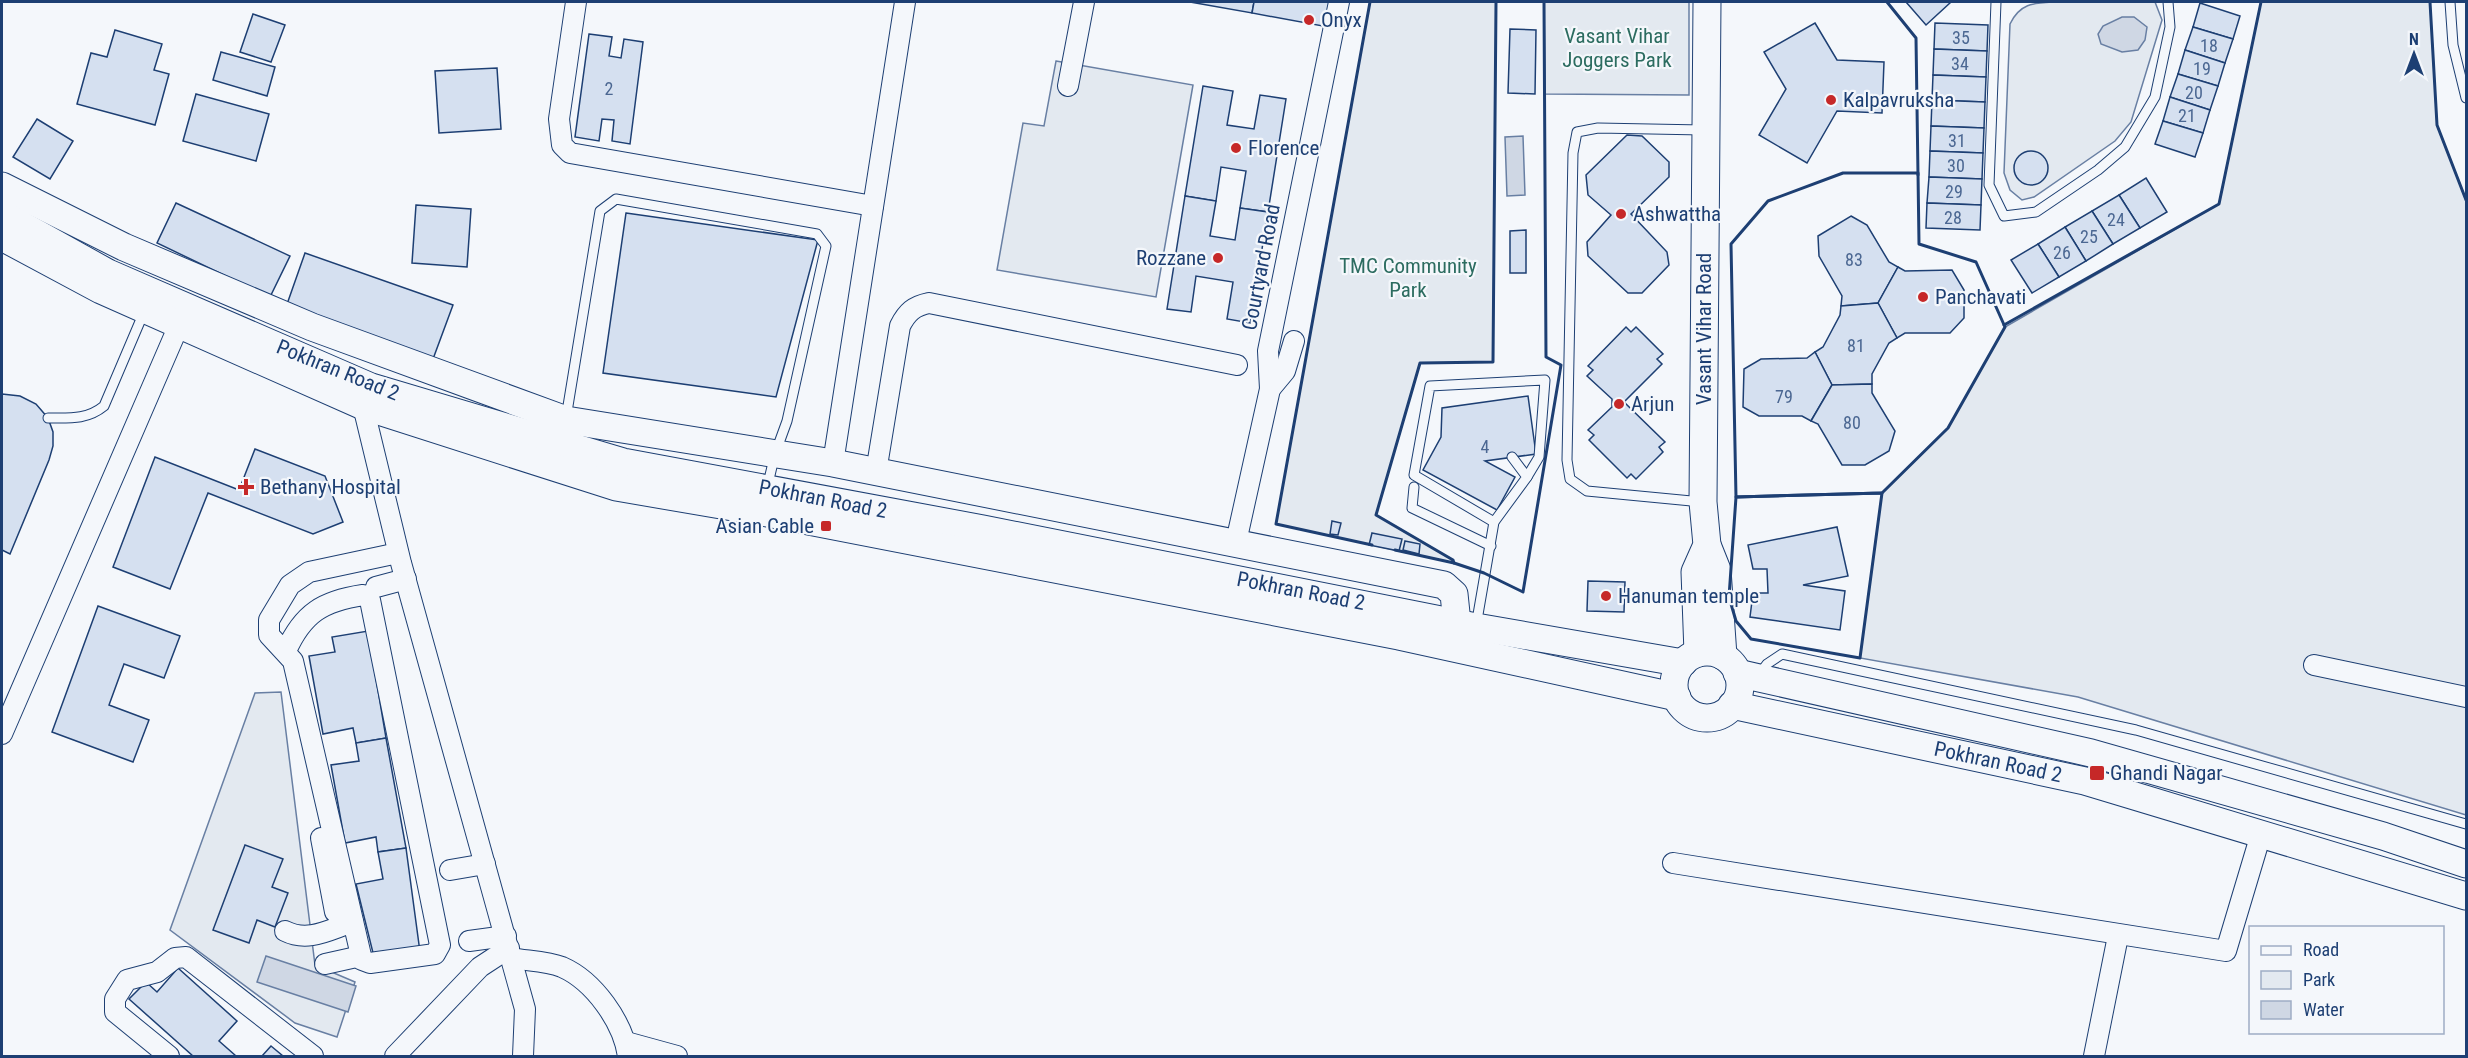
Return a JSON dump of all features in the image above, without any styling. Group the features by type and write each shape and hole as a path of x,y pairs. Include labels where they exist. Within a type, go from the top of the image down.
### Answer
{"main road":[{"name":"Vasant Vihar Road","path":"1707,2 1703,502 1707,545 1717,570 1720,664"},
{"path":"2,186 124,247 312,327 566,420 833,463 1444,585 1454,594 1466,625"},
{"name":"Pokhran Road 2","path":"2,214 108,273 367,397"},
{"name":"Pokhran Road 2","path":"2,237 101,290 179,325 367,397 765,500 1677,697"},
{"name":"Pokhran Road 2","path":"765,500 1466,625 1720,664 2091,753 2200,786 2383,836 2466,864"},
{"path":"1720,664 1740,689 1732,705 1714,717 1701,717 1689,713 1677,697 1674,680 1720,664"},
{"name":"Pokhran Road 2","path":"1732,705 2085,781 2466,896"},
{"path":"2193,812 2200,786"}],"street":[{"path":"576,2 559,119 562,145 570,153 873,206"},
{"path":"833,463 905,2"},
{"path":"1068,86 1084,2"},
{"name":"Courtyard Road","path":"1236,542 1270,389 1268,351 1339,2"},
{"path":"876,472 900,326 906,314 916,306 929,303 1237,365"},
{"path":"2,734 179,325"},
{"path":"1270,389 1285,371 1294,341"},
{"path":"367,397 402,565 525,1009 524,1056"},
{"path":"376,587 402,565"},
{"path":"286,651 295,632 323,603 363,595 370,600 440,945 435,954 370,963 362,960 293,661 269,634 293,596 302,588 402,565"},
{"path":"2314,665 2466,697"},
{"path":"322,785 314,795 335,912"},
{"path":"1673,862 2118,936 2226,951 2261,834"},
{"path":"450,870 485,864"},
{"path":"285,931 296,937 319,935 353,922"},
{"path":"2094,1056 2118,936"},
{"path":"469,941 509,947 562,967 602,997 627,1049 677,1056"},
{"path":"394,1056 480,967 509,947"},
{"path":"325,964 361,956"},
{"path":"169,1056 115,1012 115,999 128,980 157,972 175,958 186,957 313,1056"}],"lane":[{"path":"1996,2 1989,185 2004,216 2036,212 2098,170 2125,147 2155,97 2170,27 2168,2"},
{"path":"2450,2 2453,45 2466,98"},
{"path":"1703,502 1587,491 1570,479 1567,460 1573,153 1577,132 1598,128 1706,130"},
{"path":"566,420 600,212 616,199 817,234 826,246 787,421 775,454 765,500"},
{"path":"48,418 82,417 94,414 104,406 145,310"},
{"path":"1466,625 1491,546 1494,522 1539,457 1545,380 1430,386 1414,475 1494,522"},
{"path":"1512,457 1527,477"},
{"path":"1414,487 1412,508 1491,546"},
{"path":"1720,664 1767,664 1782,654 2136,730 2466,824"}],"green space":[{"name":"TMC Community Park","path":"1370,2 1496,2 1493,362 1420,363 1376,515 1453,560 1454,563 1276,524"},
{"name":"Vasant Vihar Joggers Park","path":"1544,2 1689,2 1689,95 1545,94"},
{"path":"2155,2 2162,20 2131,122 2115,141 2034,197 2022,200 2010,190 2004,173 2010,24 2023,8 2034,4"},
{"path":"2261,2 2430,2 2437,125 2466,200 2466,815 2078,697 1860,658 1882,493 1948,428 2005,327 2219,204"},
{"path":"1056,61 1193,85 1156,297 997,270 1023,123 1044,126"},
{"path":"281,692 315,965 355,982 337,1037 295,1023 170,930 255,693"}],"water":[{"path":"2122,17 2134,17 2147,27 2145,40 2138,50 2122,52 2101,44 2098,34 2103,26"},
{"path":"1523,136 1525,195 1507,196 1505,137"},
{"path":"266,956 356,986 348,1012 257,982"}],"building":[{"path":"1190,2 1254,2 1252,13"},
{"name":"Onyx","path":"1254,2 1333,2 1328,27 1252,13"},
{"path":"1906,2 1951,2 1926,25"},
{"path":"2200,3 2240,16 2233,39 2193,27"},
{"path":"253,14 285,25 271,62 240,52"},
{"name":"Kalpavruksha","path":"1815,23 1837,60 1884,62 1882,113 1837,111 1807,163 1759,135 1786,89 1764,52"},
{"path":"1935,23 1988,25 1987,51 1934,49"},
{"path":"2193,27 2233,39 2225,63 2185,50"},
{"path":"1510,29 1536,30 1535,94 1508,93"},
{"path":"115,30 162,44 154,70 169,74 155,125 77,104 91,53 107,57"},
{"path":"589,34 612,37 609,56 621,58 624,39 643,42 630,144 612,141 614,120 602,119 599,141 575,137"},
{"path":"1934,49 1987,51 1986,77 1933,75"},
{"path":"2185,50 2225,63 2218,86 2178,74"},
{"path":"221,52 275,67 267,96 213,80"},
{"path":"497,68 501,129 439,133 435,71"},
{"path":"2178,74 2218,86 2210,110 2170,97"},
{"path":"1933,75 1986,77 1985,102 1932,100"},
{"name":"Florence","path":"1203,86 1233,91 1227,125 1254,129 1260,95 1286,99 1268,212 1240,208 1246,171 1221,167 1216,201 1185,196"},
{"path":"196,94 269,114 256,161 183,141"},
{"path":"2170,97 2210,110 2203,133 2163,121"},
{"path":"1932,100 1985,102 1984,128 1931,126"},
{"path":"37,119 73,141 50,179 13,157"},
{"path":"2163,121 2203,133 2195,157 2155,144"},
{"path":"1931,126 1984,128 1983,153 1930,151"},
{"name":"Ashwattha","path":"1627,135 1642,136 1669,162 1669,177 1631,214 1667,252 1669,265 1642,293 1628,293 1588,256 1587,242 1611,215 1588,195 1586,175"},
{"path":"1930,151 1983,153 1982,179 1929,177"},
{"path":"2031,151 2043,156 2048,168 2043,180 2031,185 2019,180 2014,168 2019,156"},
{"path":"1929,177 1982,179 1981,205 1927,203"},
{"path":"2146,178 2167,212 2140,228 2119,195"},
{"path":"2119,195 2140,228 2113,244 2092,211"},
{"name":"Rozzane","path":"1185,196 1216,201 1210,236 1235,240 1240,208 1268,212 1250,323 1227,319 1233,282 1196,276 1191,312 1167,309"},
{"path":"176,203 290,256 270,297 157,243"},
{"path":"1927,203 1981,205 1980,230 1926,228"},
{"path":"416,205 471,209 467,267 412,263"},
{"path":"2092,211 2113,244 2086,261 2065,227"},
{"path":"626,213 818,240 776,397 603,373"},
{"name":"Panchavati","path":"1851,216 1867,225 1889,262 1898,267 1878,303 1841,306 1842,296 1819,256 1818,236"},
{"path":"2065,227 2086,261 2059,277 2038,244"},
{"path":"1526,230 1526,273 1510,273 1510,231"},
{"path":"2038,244 2059,277 2032,293 2011,260"},
{"path":"305,253 453,305 433,359 286,307"},
{"name":"Panchavati","path":"1898,267 1905,271 1952,270 1964,290 1964,318 1950,333 1905,333 1897,338 1878,303"},
{"name":"Panchavati","path":"1878,303 1897,338 1889,343 1872,374 1872,384 1832,385 1815,352 1823,347 1840,315 1841,306"},
{"name":"Arjun","path":"1626,327 1631,332 1636,327 1663,354 1657,359 1662,364 1624,402 1665,442 1659,447 1663,452 1636,479 1631,474 1627,478 1589,440 1594,435 1588,430 1612,407 1612,399 1587,376 1593,370 1588,366"},
{"path":"1815,352 1832,385 1811,421 1802,416 1759,416 1743,407 1744,369 1761,359 1807,358"},
{"path":"1872,384 1872,393 1895,431 1889,451 1865,465 1842,465 1818,424 1811,421 1832,385"},
{"path":"2,394 20,396 36,404 48,418 53,432 53,446 49,460 10,554 2,550"},
{"path":"1528,396 1536,454 1485,461 1515,477 1497,510 1423,470 1441,437 1442,408"},
{"path":"255,449 325,476 343,522 313,534 208,493 170,589 113,567 155,457 239,490"},
{"path":"1332,521 1341,523 1338,535 1330,534"},
{"path":"1837,527 1848,576 1803,585 1845,591 1840,630 1750,617 1753,593 1768,593 1767,569 1753,569 1748,545"},
{"path":"1372,533 1402,539 1399,551 1369,545"},
{"path":"1405,541 1420,544 1419,554 1403,550"},
{"name":"Hanuman temple","path":"1588,581 1625,582 1624,612 1587,611"},
{"path":"98,606 180,636 164,678 124,664 109,705 149,720 133,762 52,732"},
{"path":"368,631 386,738 356,743 353,728 323,734 309,656 335,652 332,637"},
{"path":"386,738 406,848 378,852 376,837 345,843 331,765 359,761 356,743"},
{"path":"245,845 283,859 272,887 288,893 275,927 257,920 249,943 213,930"},
{"path":"406,848 420,952 374,957 356,884 383,879 378,852"},
{"path":"178,968 237,1021 219,1041 236,1056 193,1056 129,999 146,982 157,992"},
{"path":"271,1046 283,1056 262,1056"}],"wall":[{"path":"1370,2 1276,524 1372,545"},
{"path":"1395,550 1454,563 1453,560 1376,515 1420,363 1493,362 1496,2"},
{"path":"1454,563 1484,573 1523,592 1561,365 1546,357 1544,2"},
{"path":"1887,2 1916,38 1918,175"},
{"path":"2004,325 2219,204 2261,2"},
{"path":"2430,2 2437,125 2466,200"},
{"path":"1843,173 1918,173 1919,244 1976,262 2005,327 1948,428 1882,493 1736,497 1731,244 1768,201 1843,173"},
{"path":"1882,493 1860,658 1751,639 1736,621 1729,597 1736,497 1882,493"}],"place":[{"name":"Onyx","path":"1309,20"},
{"name":"Kalpavruksha","path":"1831,100"},
{"name":"Florence","path":"1236,148"},
{"name":"Ashwattha","path":"1621,214"},
{"name":"Rozzane","path":"1218,258"},
{"name":"Panchavati","path":"1923,297"},
{"name":"Arjun","path":"1619,404"},
{"name":"Bethany Hospital","path":"246,487"},
{"name":"Asian Cable","path":"826,526"},
{"name":"Hanuman temple","path":"1606,596"},
{"name":"Ghandi Nagar","path":"2097,773"}]}
